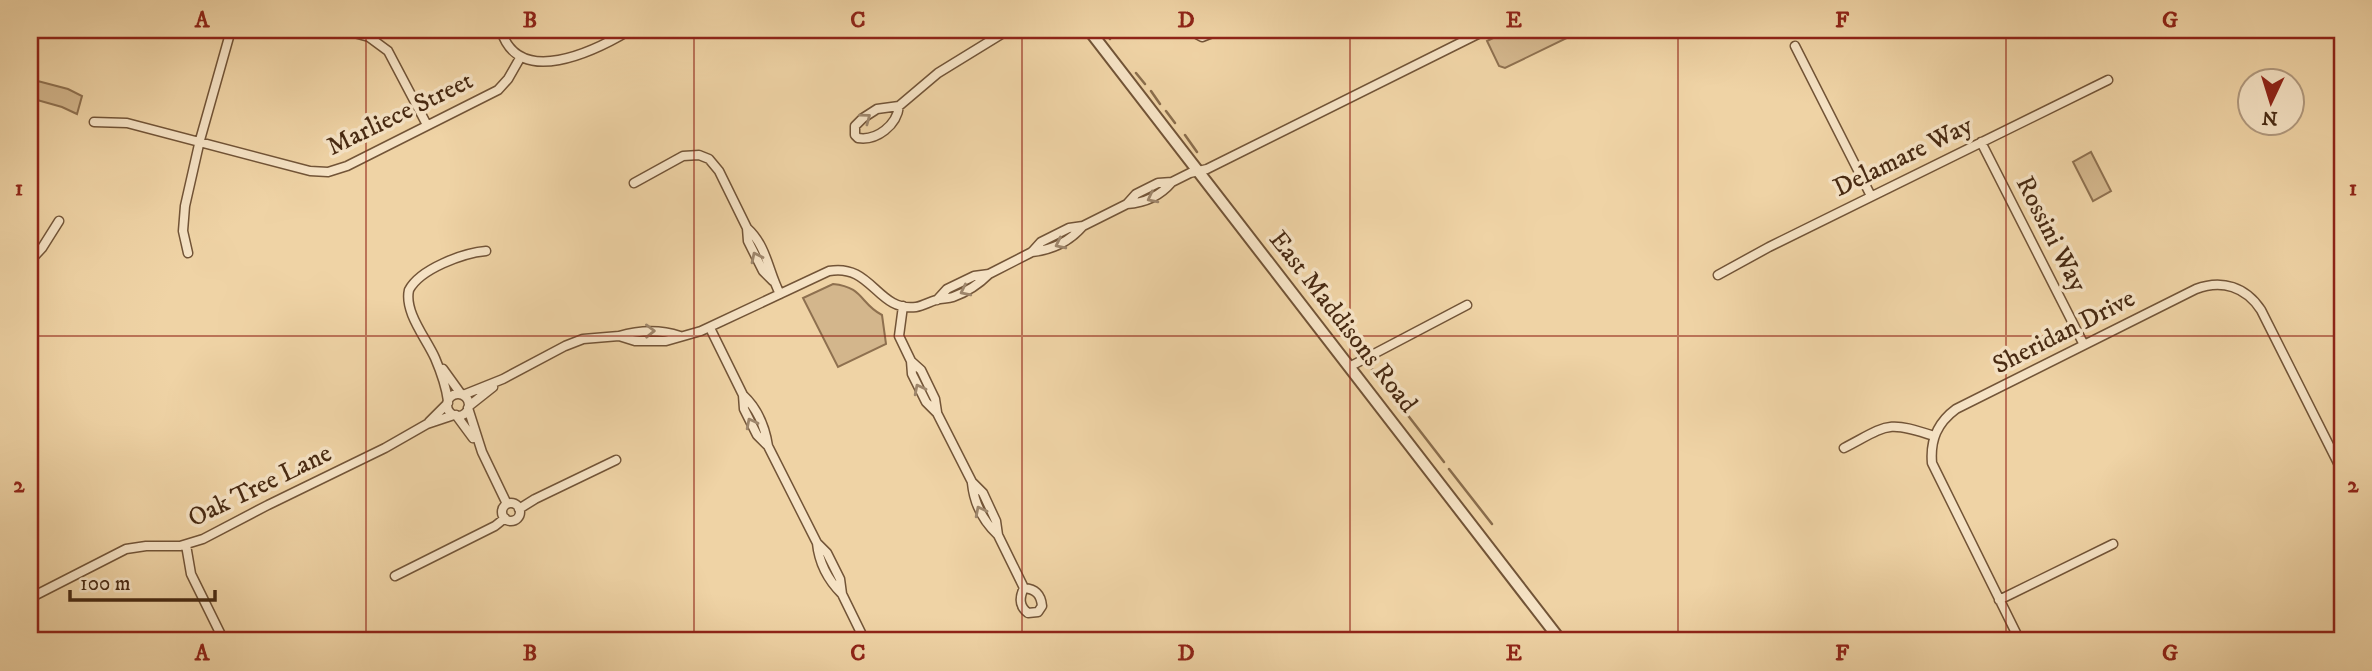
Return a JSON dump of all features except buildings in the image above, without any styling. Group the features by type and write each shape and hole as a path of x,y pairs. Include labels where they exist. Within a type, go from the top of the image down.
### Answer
{"street":[{"path":"188,253 183,232 185,206 231,30"},
{"path":"343,30 369,37 388,51 427,125"},
{"path":"501,30 506,43 520,58 536,62 556,60 588,50 630,30"},
{"path":"899,106 897,118 886,129 866,139 855,135 855,126 869,113 899,106 937,73 1008,30"},
{"name":"East Maddisons Road","path":"1089,30 1560,641"},
{"path":"1189,30 1204,37 1220,30"},
{"path":"448,402 452,396 462,395 503,379 574,342 635,331 665,331 680,336 710,328 820,274 840,270 861,276 884,298 903,306 919,306 937,300 947,289 974,276 989,274 1032,252 1041,242 1069,228 1083,226 1128,204 1136,194 1158,183 1172,182 1207,169 1486,30"},
{"path":"1795,46 1871,196"},
{"name":"Marliece Street","path":"94,122 127,122 310,171 328,172 347,166 498,90 520,58"},
{"name":"Delamare Way","path":"1718,275 1871,196 2108,80"},
{"name":"Rossini Way","path":"1981,142 2084,345"},
{"path":"634,183 683,156 704,157 716,166 747,228 748,241 762,271 773,281 780,294"},
{"path":"30,261 59,221"},
{"path":"482,452 455,415 449,411 444,382 409,305 408,290 419,279 462,254 486,251"},
{"name":"Sheridan Drive","path":"1934,436 1942,421 1956,410 2204,286 2222,284 2241,290 2256,302 2342,471"},
{"path":"1349,367 1467,305"},
{"path":"903,306 899,336 911,361 921,370 935,399 937,413 972,482 973,498 987,525 998,535 1024,588"},
{"path":"710,328 743,395 753,404 766,431 768,446 817,543 827,553 840,579 842,594 865,641"},
{"path":"435,358 467,399 482,452 507,504"},
{"path":"455,415 464,413 503,379"},
{"name":"Oak Tree Lane","path":"427,424 448,402"},
{"name":"Oak Tree Lane","path":"30,598 126,549 186,545 210,536 427,424 455,415"},
{"path":"1844,448 1886,426 1898,425 1934,436 1931,454 1935,472 2020,641"},
{"path":"519,509 616,460"},
{"path":"507,504 515,505 519,509"},
{"path":"505,519 503,509 507,504"},
{"path":"394,576 505,519 515,520 519,509"},
{"path":"1999,600 2113,544"},
{"path":"186,545 191,574 224,641"}],"shaded area":[{"path":"1509,30 1579,32 1505,68 1499,66 1487,41"},
{"path":"30,79 68,89 82,96 77,114 30,98"},
{"path":"2091,152 2111,191 2093,201 2073,162"},
{"path":"833,284 856,292 882,315 886,344 838,367 803,298"}],"waterway":[{"path":"1103,30 1110,39"},
{"path":"1136,73 1145,84"},
{"path":"1151,91 1160,104"},
{"path":"1166,111 1175,123"},
{"path":"1185,135 1197,152"},
{"path":"1300,281 1315,296"},
{"path":"1320,302 1361,354"},
{"path":"1366,361 1385,386"},
{"path":"1389,392 1395,400"},
{"path":"1403,409 1444,462"},
{"path":"1449,469 1492,524"}]}
